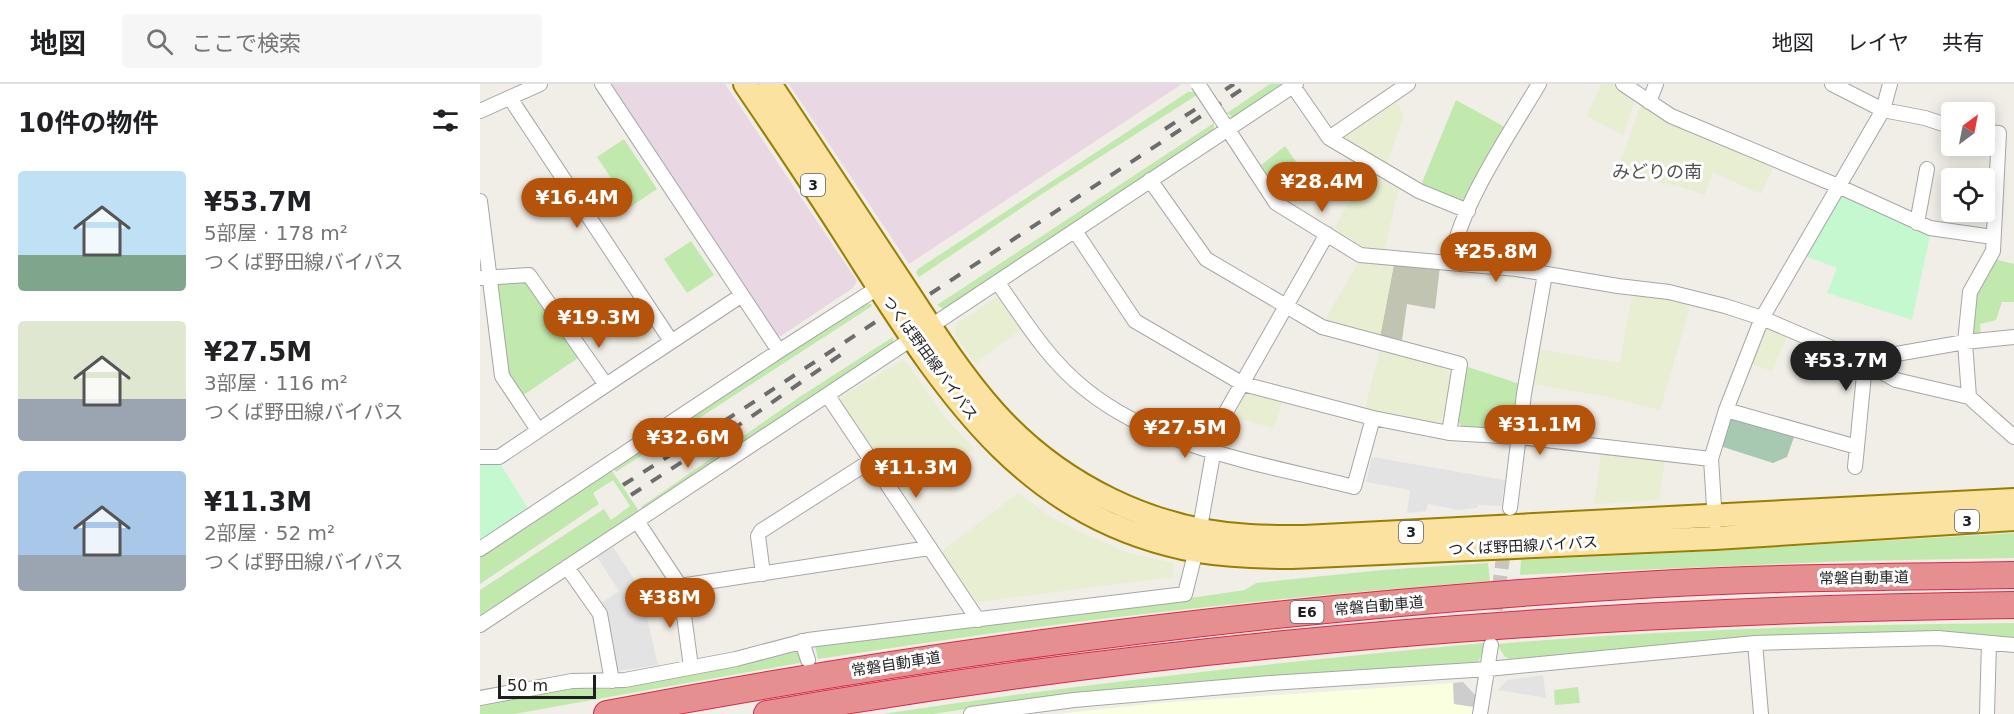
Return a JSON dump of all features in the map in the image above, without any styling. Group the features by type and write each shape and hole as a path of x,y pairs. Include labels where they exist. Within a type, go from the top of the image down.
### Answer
{"highway":[{"name":"常磐自動車道","path":"607,714 808,677 972,652 1140,630 1297,613 1660,584 2014,575"},
{"name":"常磐自動車道","path":"767,714 1144,659 1455,628 1690,613 2014,604"}],"main road":[{"name":"つくば野田線バイパス","path":"746,84 879,287 922,333"},
{"name":"つくば野田線バイパス","path":"770,84 922,333 951,393 998,447 1027,472 1059,495 1125,530 1198,540 1249,536 1304,537 2014,500"},
{"name":"つくば野田線バイパス","path":"1198,540 1225,555 1292,557 1715,538 2014,519"}],"street":[{"path":"480,111 540,84"},
{"path":"602,84 779,351"},
{"path":"1198,84 1276,203 1360,255 1451,262 1688,296 1762,318 1853,357 1896,380 1969,397 2014,437"},
{"path":"1329,138 1408,84"},
{"path":"1451,262 1453,250 1468,211 1488,170 1539,84"},
{"path":"1623,84 1671,116 1838,186 1930,228 1993,237"},
{"path":"1649,102 1656,84"},
{"path":"1832,84 1883,110 1941,123"},
{"path":"1715,538 1711,459 1726,411 1762,318 1883,110 1890,84"},
{"path":"480,625 998,283 1150,180 1225,124 1295,85 1329,138 1419,191 1468,211"},
{"path":"510,98 671,341"},
{"path":"1995,132 2014,132"},
{"path":"1969,397 1965,342 1970,292 1993,251 1992,156"},
{"path":"1917,222 1927,169"},
{"path":"1150,180 1206,259 1322,327 1460,364 1449,433"},
{"path":"480,201 485,277 502,376 538,430"},
{"path":"1075,231 1136,321 1243,384 1373,418 1449,433 1519,437 1711,459"},
{"path":"480,698 572,681 612,681 736,660 802,641 1185,594 1198,540 1218,426 1327,234"},
{"path":"1510,508 1524,394 1545,274"},
{"path":"485,277 529,275 606,385"},
{"path":"998,283 1049,353 1084,389 1125,417 1166,436 1354,487 1373,418"},
{"path":"480,549 879,287"},
{"path":"480,457 498,457 742,295"},
{"path":"1865,364 1879,357 1965,342 2014,337"},
{"path":"1855,467 1865,364"},
{"path":"828,396 978,621"},
{"path":"1726,411 1857,447"},
{"path":"763,574 758,536 761,531 872,460"},
{"path":"637,522 680,586 692,667"},
{"path":"680,586 929,548"},
{"path":"567,567 600,614 612,681"},
{"path":"972,714 1085,699 1270,683 1488,669 1755,643 1938,638 2014,645"},
{"path":"802,641 808,660"},
{"path":"1755,643 1761,714"},
{"path":"1987,714 1989,643"},
{"path":"1480,714 1491,645"}],"shaded area":[{"path":"609,84 725,84 857,281 853,288 781,336 776,335"},
{"path":"789,84 1182,84 909,264"},
{"path":"1601,84 1613,84 1635,99 1623,135 1587,116"},
{"path":"1396,102 1404,116 1386,165 1345,141 1346,136"},
{"path":"1641,105 1667,123 1773,167 1761,194 1713,172 1705,195 1681,187 1616,174"},
{"path":"1369,169 1399,186 1384,252 1363,248 1333,230"},
{"path":"1360,260 1394,264 1380,337 1324,321"},
{"path":"1394,264 1440,266 1435,309 1407,304 1402,340 1380,337"},
{"path":"1632,294 1691,303 1660,410 1608,397 1533,384 1538,349 1620,363"},
{"path":"999,296 1022,329 975,363 955,335 956,324"},
{"path":"1764,327 1787,336 1772,371 1749,363"},
{"path":"1380,350 1446,367 1451,376 1441,423 1364,412"},
{"path":"901,361 907,363 943,415 974,449 903,495 841,403 841,397"},
{"path":"1245,395 1282,402 1274,428 1234,417"},
{"path":"1733,417 1795,434 1787,457 1773,463 1720,446 1728,420"},
{"path":"1601,453 1665,460 1659,500 1594,504"},
{"path":"1372,457 1505,480 1501,506 1478,505 1477,508 1458,510 1428,504 1426,511 1407,513 1410,490 1366,482"},
{"path":"1018,493 1051,517 1087,535 1129,553 1173,563 1173,577 977,602 941,552"},
{"path":"613,547 640,588 658,665 617,671 608,614 601,603 619,591 597,557"},
{"path":"1543,675 1546,698 1498,690 1507,680"},
{"path":"1463,682 1476,696 1474,707 1454,704 1453,683"},
{"path":"1453,683 1454,704 1474,707 1473,714 1057,714 1159,703"}],"green space":[{"path":"1270,84 1283,84 1233,118 1227,113"},
{"path":"1188,92 1194,92 1197,95 1042,194 919,277 916,273 918,269"},
{"path":"1456,100 1505,127 1467,200 1461,202 1421,185"},
{"path":"1214,123 1214,130 945,310 937,305"},
{"path":"624,139 657,189 630,207 597,157"},
{"path":"1285,146 1307,177 1289,205 1281,200 1260,166"},
{"path":"1842,194 1930,235 1912,320 1827,293 1837,268 1803,255"},
{"path":"691,241 714,275 687,293 664,259"},
{"path":"1994,259 2014,264 2014,302 2002,302 1996,320 1980,324 1981,336 1972,335 1974,298"},
{"path":"524,281 578,358 522,396 507,371 496,289 500,283"},
{"path":"865,303 872,306 616,472 614,469"},
{"path":"893,337 893,345 643,510 641,507 801,396"},
{"path":"1465,366 1520,384 1514,426 1510,426 1508,430 1461,426 1458,421"},
{"path":"499,462 528,508 480,540 480,463"},
{"path":"612,471 639,511 480,617 480,590 604,509 611,520 630,506 613,480 593,493 599,504 480,584 480,557"},
{"path":"2014,533 2014,558 1851,561 1520,575 1521,560"},
{"path":"1488,563 1490,581 1151,613 818,659 815,646 1197,597 1245,590 1256,583 1382,570"},
{"path":"2014,623 2014,637 1942,632 1754,638 1511,659 1505,657 1497,644 1756,629"},
{"path":"1484,643 1484,650 1478,662 1473,664 1150,685 932,714 883,714 1033,692 1183,674"},
{"path":"794,651 801,653 805,662 514,714 480,714 480,705 573,688 626,685 740,666"},
{"path":"1578,687 1580,703 1555,705 1554,690"}],"tunnel":[{"path":"1493,631 1505,543"}],"railway":[{"path":"1165,129 1234,84"},
{"path":"930,294 1250,84"},
{"path":"623,485 880,319"},
{"path":"631,495 748,419 849,349"}],"district":[{"name":"みどりの南","path":"1657,172"}]}
